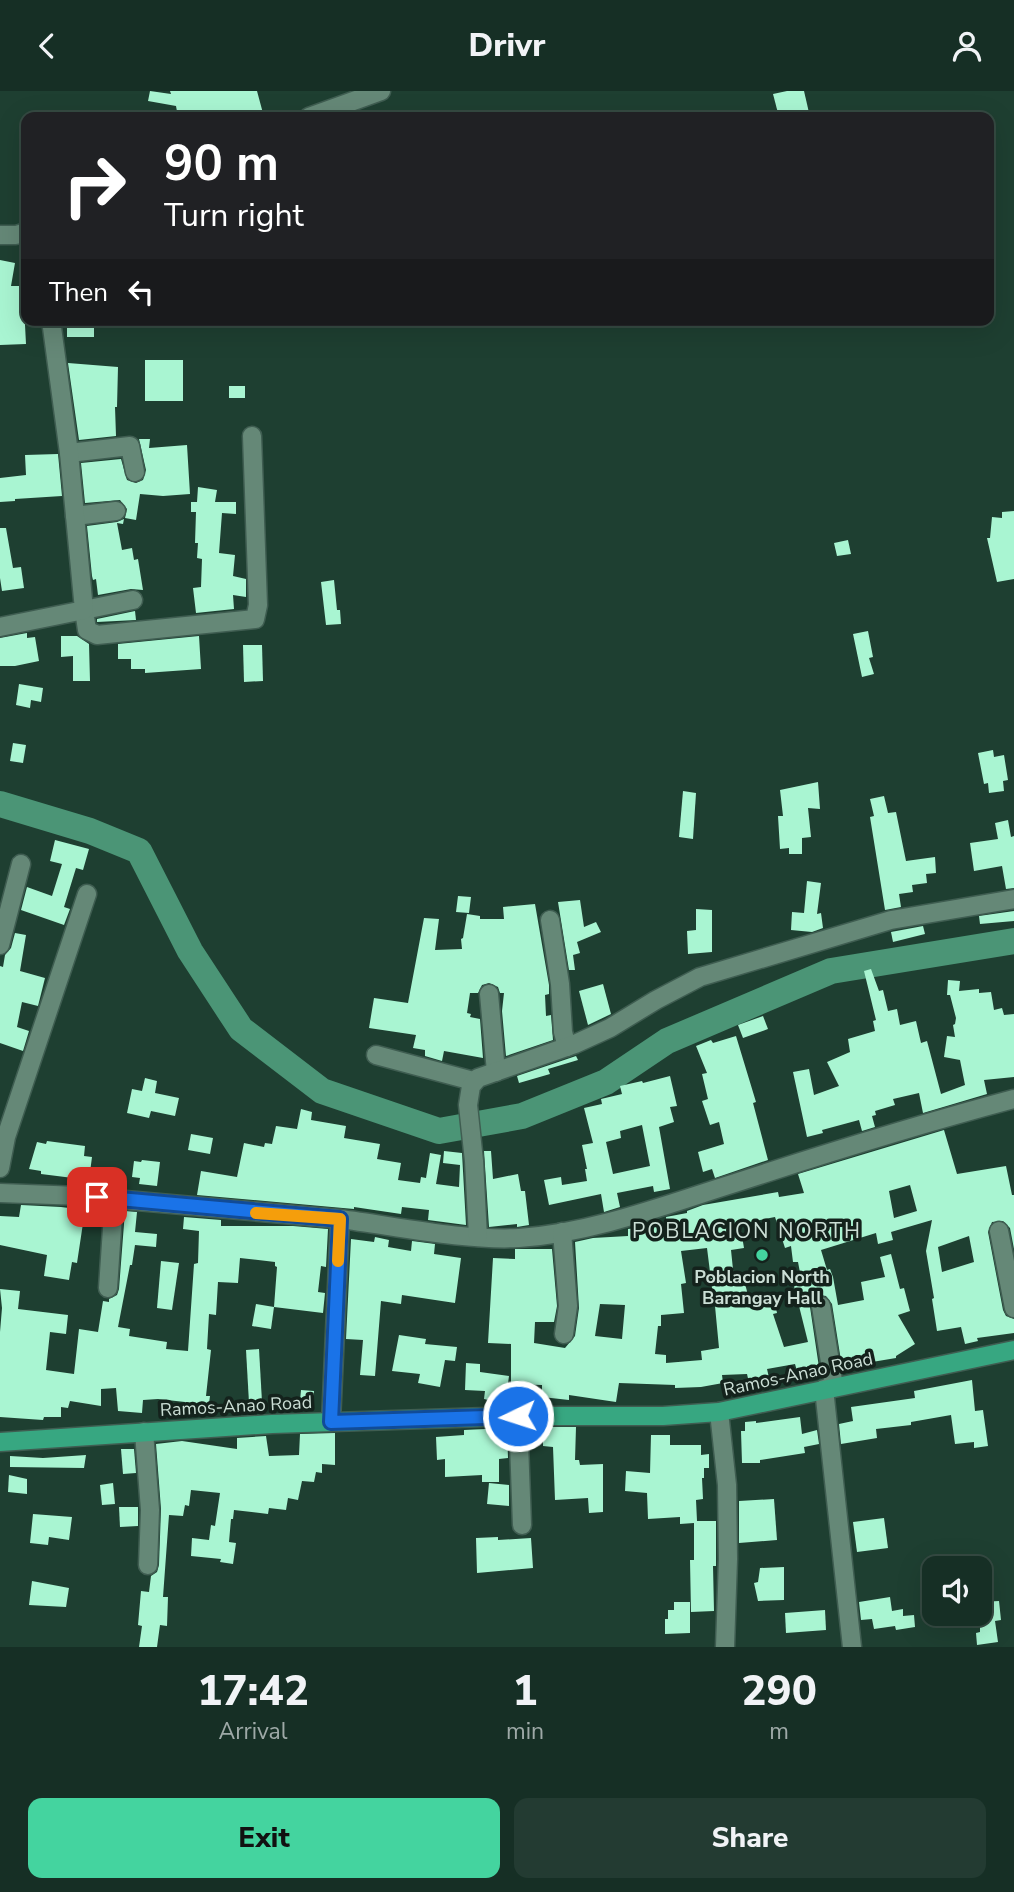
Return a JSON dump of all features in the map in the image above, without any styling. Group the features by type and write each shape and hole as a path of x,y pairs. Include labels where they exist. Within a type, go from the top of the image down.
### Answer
{"main road":[{"name":"Ramos-Anao Road","path":"0,1442 331,1422 518,1416 663,1416 719,1412 1014,1350"}],"street":[{"path":"323,112 381,91"},
{"path":"0,235 21,234"},
{"path":"52,326 69,453 87,630 97,635 255,619 258,605 252,436"},
{"path":"69,453 130,446 135,472"},
{"path":"75,516 116,511"},
{"path":"0,627 133,600"},
{"path":"0,945 21,864"},
{"path":"0,1168 6,1137 87,894"},
{"path":"376,1055 473,1081 610,1028 700,977 891,920 1014,899"},
{"path":"550,920 566,1047"},
{"path":"489,995 496,1072"},
{"path":"473,1081 468,1105 478,1237"},
{"path":"0,1193 114,1199 340,1219 478,1237 517,1238 562,1232 661,1207 914,1126 1014,1099"},
{"path":"108,1289 114,1199"},
{"path":"331,1422 340,1219"},
{"path":"999,1231 1014,1308"},
{"path":"562,1232 568,1305 565,1334"},
{"path":"821,1306 852,1647"},
{"path":"719,1412 727,1485 725,1647"},
{"path":"518,1416 522,1525"},
{"path":"144,1432 150,1510 148,1565"}],"building":[{"path":"150,91 171,94 170,91 257,91 263,112 177,112 176,106 148,101"},
{"path":"804,91 809,112 778,112 773,94"},
{"path":"0,260 15,263 11,286 21,286 21,326 25,326 26,344 0,345"},
{"path":"67,326 94,326 94,337 67,337"},
{"path":"145,360 183,360 183,401 145,401"},
{"path":"68,363 118,367 116,436 79,440"},
{"path":"229,386 245,386 245,398 229,398"},
{"path":"139,439 150,439 149,448 187,445 190,494 140,494 136,520 125,518 127,509 120,500 85,503 81,463 121,459 127,480 136,483 143,480 146,470"},
{"path":"58,454 62,496 0,502 0,478 26,475 25,455"},
{"path":"198,487 217,490 215,502 236,502 236,514 222,513 219,553 235,555 233,576 246,579 246,597 233,595 234,609 196,613 193,588 201,587 202,559 197,558 196,512 191,512 191,502 197,502"},
{"path":"1014,511 1014,579 997,582 987,538 990,538 992,517 1002,518 1002,512"},
{"path":"124,519 123,524 117,523 122,550 132,548 134,560 138,559 143,590 131,589 98,595 96,579 93,580 92,576 87,526"},
{"path":"0,528 6,528 13,568 21,567 24,588 2,591"},
{"path":"848,540 851,554 837,556 834,543"},
{"path":"334,580 341,624 326,625 321,582"},
{"path":"135,611 136,620 97,622 97,619"},
{"path":"868,631 873,657 869,658 874,674 862,677 853,634"},
{"path":"27,633 27,638 35,637 39,661 0,666 0,638"},
{"path":"61,636 77,636 89,644 90,681 73,681 73,656 61,657"},
{"path":"199,636 201,669 145,673 145,669 131,669 131,659 118,659 118,644"},
{"path":"243,645 262,645 263,681 244,682"},
{"path":"19,684 43,688 41,702 31,700 30,708 16,705"},
{"path":"13,743 26,745 23,763 10,761"},
{"path":"993,750 994,757 1004,755 1008,780 1003,781 1004,791 989,793 988,783 984,784 978,753"},
{"path":"818,782 820,809 808,808 811,837 802,838 802,854 789,854 789,848 780,849 778,816 783,816 780,790"},
{"path":"683,791 696,793 693,839 679,837"},
{"path":"884,796 888,813 896,812 906,861 935,857 936,873 926,874 927,883 912,885 913,892 899,894 901,907 885,910 870,817 874,816 870,799"},
{"path":"1008,820 1011,837 1014,836 1014,888 1006,889 1002,866 974,871 970,843 998,839 995,823"},
{"path":"55,840 89,849 83,870 76,868 64,907 70,909 64,925 21,910 27,887 52,896 62,864 50,861"},
{"path":"807,881 821,883 817,914 821,913 823,928 812,932 791,930 792,912 804,913"},
{"path":"458,896 471,897 469,913 456,912"},
{"path":"580,900 584,927 596,922 601,932 577,942 580,953 573,955 575,970 569,970 558,902"},
{"path":"535,904 549,985 549,994 545,995 546,1016 551,1015 553,1040 506,1056 502,1011 504,993 500,993 498,987 489,983 482,985 478,993 470,993 467,1013 471,1014 470,1017 480,1019 483,1058 444,1051 442,1061 425,1056 425,1050 413,1048 416,1035 369,1028 374,998 408,1003 424,918 439,919 435,950 462,949 461,939 467,914 480,916 480,919 504,919 503,907"},
{"path":"696,909 712,910 712,952 688,954 687,931 696,930"},
{"path":"1014,911 1014,921 980,924 979,916"},
{"path":"923,926 925,934 893,942 891,932"},
{"path":"15,933 26,935 20,971 45,978 38,1006 22,1002 17,1027 29,1031 23,1051 0,1043 0,966 3,967 5,955 11,948"},
{"path":"871,969 879,991 883,990 888,1011 897,1009 900,1025 916,1021 921,1043 927,1041 941,1094 965,1085 960,1060 944,1057 947,1036 955,1037 953,1025 956,1018 950,995 947,995 948,980 960,981 959,991 979,989 979,993 991,992 994,1010 1002,1008 1004,1015 1014,1014 1014,1077 984,1080 987,1094 923,1113 919,1093 893,1099 895,1105 875,1111 876,1115 872,1116 875,1127 862,1131 859,1120 807,1137 793,1072 809,1069 814,1095 839,1086 827,1062 850,1052 848,1039 875,1031 873,1021 876,1020 864,971"},
{"path":"603,984 611,1014 588,1025 579,991"},
{"path":"763,1016 768,1029 743,1038 738,1025"},
{"path":"736,1036 756,1102 753,1103 768,1160 715,1178 712,1169 703,1172 698,1152 724,1144 719,1122 710,1125 702,1101 708,1099 702,1074 707,1073 696,1046 711,1040 713,1043"},
{"path":"576,1056 578,1060 548,1069 550,1074 519,1083 517,1076"},
{"path":"670,1076 677,1106 670,1107 674,1122 659,1127 670,1189 654,1192 653,1186 617,1193 620,1207 604,1212 601,1194 549,1205 544,1180 561,1177 562,1185 587,1181 582,1145 593,1143 584,1108 602,1104 601,1099 622,1094 620,1086 642,1081 643,1083","holes":["642,1125 650,1166 613,1174 606,1142 621,1138 620,1131"]},
{"path":"145,1078 157,1081 155,1093 179,1098 175,1116 151,1111 149,1118 127,1113 132,1089 142,1091"},
{"path":"301,1109 312,1112 311,1120 346,1126 344,1138 380,1144 377,1159 401,1163 398,1180 420,1183 421,1177 426,1178 430,1153 441,1155 436,1184 459,1187 460,1165 443,1163 444,1151 462,1153 466,1225 428,1220 429,1210 402,1207 401,1214 354,1207 197,1195 201,1171 237,1177 244,1143 264,1147 265,1143 272,1144 276,1126 297,1129"},
{"path":"944,1130 957,1174 1006,1166 1014,1195 1014,1249 1010,1228 1003,1221 992,1222 988,1232 1003,1310 1006,1316 1014,1319 1014,1333 977,1338 978,1341 965,1344 961,1327 937,1331 926,1251 932,1220 891,1232 893,1240 878,1244 876,1233 821,1250 827,1270 830,1269 833,1277 838,1305 864,1300 861,1282 885,1277 880,1257 891,1254 900,1289 904,1288 910,1311 898,1315 915,1344 896,1358 842,1367 832,1304 826,1296 820,1295 813,1298 810,1307 820,1374 799,1378 795,1364 767,1369 770,1382 750,1387 747,1374 722,1375 723,1383 701,1387 675,1388 675,1385 619,1383 616,1402 569,1395 569,1400 542,1397 542,1385 511,1384 511,1344 488,1343 493,1258 515,1259 515,1249 552,1249 557,1306 554,1322 535,1322 534,1343 565,1348 575,1336 579,1308 575,1242 628,1236 628,1229 667,1225 666,1217 687,1213 703,1205 778,1192 779,1197 804,1193 798,1174","holes":["910,1185 917,1211 894,1218 889,1191","775,1217 785,1248 791,1246 793,1262 798,1262 802,1283 794,1286 808,1342 784,1347 773,1314 777,1313 773,1294 749,1299 743,1276 734,1279 731,1250 744,1248 740,1224","969,1236 974,1262 942,1272 938,1247","707,1248 712,1288 709,1288 712,1306 715,1306 719,1348 701,1351 702,1360 666,1363 666,1355 655,1354 658,1326 661,1326 661,1315 684,1313 681,1284 686,1283 681,1251","600,1304 625,1305 622,1339 595,1336"]},
{"path":"191,1134 213,1138 210,1154 188,1150"},
{"path":"47,1141 85,1146 84,1156 92,1157 89,1180 41,1174 41,1171 29,1169 37,1142 46,1144"},
{"path":"484,1151 491,1151 493,1179 518,1174 521,1191 525,1191 529,1225 489,1227"},
{"path":"134,1161 160,1162 157,1186 139,1184 140,1178 132,1177"},
{"path":"21,1205 85,1210 77,1263 72,1262 69,1280 44,1276 47,1255 0,1245 0,1216 19,1217"},
{"path":"125,1211 137,1212 135,1232 157,1234 156,1247 135,1245 118,1327 130,1329 129,1336 167,1342 166,1349 188,1351 199,1231 183,1229 184,1217 221,1220 221,1226 328,1229 326,1267 321,1266 318,1292 325,1293 323,1313 274,1307 277,1267 275,1262 240,1258 238,1283 218,1282 216,1315 209,1314 207,1349 211,1350 206,1396 210,1396 208,1411 184,1409 185,1402 158,1399 143,1400 142,1413 118,1411 116,1388 101,1389 101,1406 70,1401 68,1408 61,1407 61,1417 44,1417 43,1420 0,1417 0,1289 20,1291 18,1309 68,1315 66,1334 50,1332 46,1370 74,1374 79,1329 98,1332 103,1301 109,1302 119,1289"},
{"path":"375,1237 389,1240 388,1247 411,1251 412,1241 435,1244 434,1254 461,1258 455,1303 402,1295 401,1304 381,1301 375,1376 360,1375 363,1340 346,1339 351,1239 374,1242"},
{"path":"161,1261 179,1263 172,1310 157,1308"},
{"path":"256,1304 274,1307 271,1329 252,1326"},
{"path":"399,1335 426,1339 425,1344 457,1347 455,1361 445,1360 440,1387 418,1383 420,1374 392,1371"},
{"path":"259,1349 262,1402 249,1403 246,1350"},
{"path":"466,1363 480,1364 480,1372 509,1376 507,1391 500,1390 498,1402 484,1399 485,1391 465,1390"},
{"path":"972,1380 975,1411 983,1410 988,1446 974,1448 974,1442 955,1444 951,1415 911,1422 911,1425 876,1429 877,1438 841,1444 839,1424 853,1421 851,1407 915,1398 914,1391"},
{"path":"301,1390 314,1391 313,1402 300,1401"},
{"path":"800,1417 802,1434 817,1430 819,1444 804,1447 805,1453 760,1460 760,1463 742,1463 741,1431 745,1431 745,1422"},
{"path":"543,1427 576,1427 575,1460 579,1460 580,1465 603,1464 603,1512 589,1513 588,1498 555,1500 553,1447 543,1446"},
{"path":"507,1428 508,1458 499,1459 499,1482 482,1482 482,1475 445,1477 445,1459 437,1460 436,1437 464,1435 464,1430"},
{"path":"335,1433 335,1465 322,1464 322,1473 316,1472 314,1482 302,1481 298,1500 288,1498 286,1510 269,1508 268,1514 234,1510 229,1542 236,1543 233,1564 220,1562 221,1559 191,1556 192,1538 209,1540 211,1525 215,1526 220,1493 191,1490 189,1506 185,1505 183,1516 169,1515 163,1597 168,1597 167,1626 160,1625 157,1647 139,1647 142,1626 138,1625 141,1591 149,1592 151,1576 157,1572 159,1565 161,1509 156,1444 182,1441 237,1449 237,1438 266,1436 269,1456 299,1455 300,1434"},
{"path":"651,1435 670,1435 670,1445 701,1445 701,1455 709,1454 709,1468 704,1468 702,1478 703,1499 696,1500 697,1521 716,1521 714,1611 691,1612 690,1560 694,1560 694,1523 680,1524 680,1517 648,1519 647,1493 625,1491 626,1471 650,1473"},
{"path":"121,1449 134,1449 136,1473 123,1474"},
{"path":"86,1455 84,1468 10,1467 10,1456 43,1458"},
{"path":"9,1475 27,1479 27,1494 8,1492"},
{"path":"113,1483 115,1504 102,1505 100,1485"},
{"path":"489,1483 509,1485 509,1506 487,1504"},
{"path":"774,1499 777,1540 739,1543 739,1501"},
{"path":"119,1507 138,1507 138,1526 120,1527"},
{"path":"33,1514 72,1517 69,1540 49,1537 48,1545 30,1543"},
{"path":"884,1518 888,1548 857,1552 853,1522"},
{"path":"498,1537 498,1540 531,1538 533,1568 477,1573 476,1538"},
{"path":"784,1567 784,1600 758,1601 754,1583 758,1582 760,1568"},
{"path":"32,1581 69,1588 66,1607 29,1605"},
{"path":"890,1597 892,1611 903,1609 903,1616 914,1615 915,1627 874,1629 872,1619 861,1620 859,1602"},
{"path":"992,1601 999,1601 1001,1620 995,1621 998,1642 977,1645 976,1633 980,1632 980,1626 992,1626"},
{"path":"674,1602 690,1602 690,1633 665,1634 665,1619 668,1619 668,1610 674,1610"},
{"path":"825,1610 826,1630 786,1633 785,1613"}],"waterway":[{"path":"0,804 90,831 139,851 190,951 241,1029 322,1091 439,1131 522,1116 606,1082 667,1041 831,971 1014,941"}],"slow traffic":[{"path":"256,1213 340,1219 338,1261"}],"place":[{"name":"Poblacion North Barangay Hall","path":"762,1255"}],"district":[{"name":"POBLACION NORTH","path":"747,1231"}],"route":[{"path":"97,1197 340,1219 331,1422 518,1416"}]}
